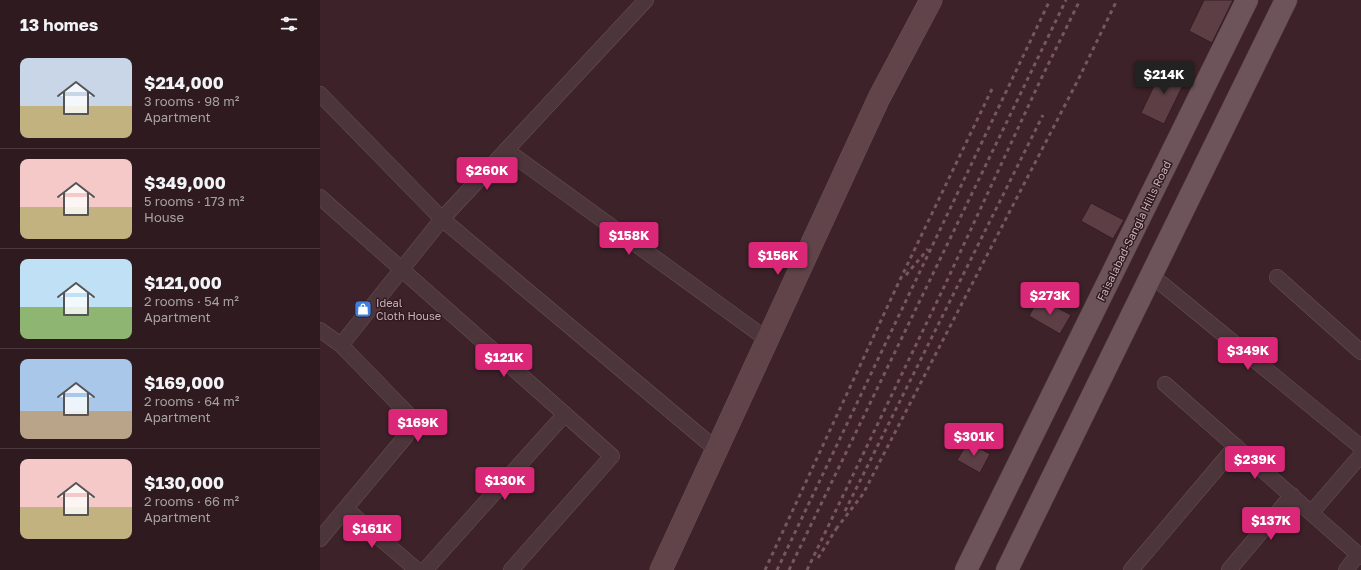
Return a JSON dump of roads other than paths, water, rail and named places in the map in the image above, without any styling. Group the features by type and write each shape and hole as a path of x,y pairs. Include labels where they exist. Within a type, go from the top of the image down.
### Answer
{"main road":[{"name":"Faisalabad-Sangla Hills Road","path":"966,570 1247,0"},
{"path":"1006,570 1286,0"}],"street":[{"path":"341,345 442,219 646,0"},
{"path":"661,570 879,98 930,0"},
{"path":"320,94 442,219 717,450"},
{"path":"506,150 768,340"},
{"path":"320,197 612,456 511,570"},
{"path":"1151,275 1361,447"},
{"path":"1277,277 1361,352"},
{"path":"320,330 341,345 408,414 406,436 320,539"},
{"path":"1165,384 1360,555 1346,570"},
{"path":"425,570 565,414"},
{"path":"1131,570 1236,446"},
{"path":"1312,512 1361,455"},
{"path":"1233,568 1292,495"},
{"path":"346,509 416,570"}],"railway":[{"path":"777,570 1050,0"},
{"path":"789,570 1066,0"},
{"path":"807,570 944,287 1040,81 1080,0"},
{"path":"836,529 863,494 1078,80 1117,0"},
{"path":"765,570 897,286 992,89"},
{"path":"845,511 1043,115"},
{"path":"906,275 928,249"},
{"path":"818,558 838,526"}],"place":[{"name":"Ideal Cloth House","path":"363,309"}]}
